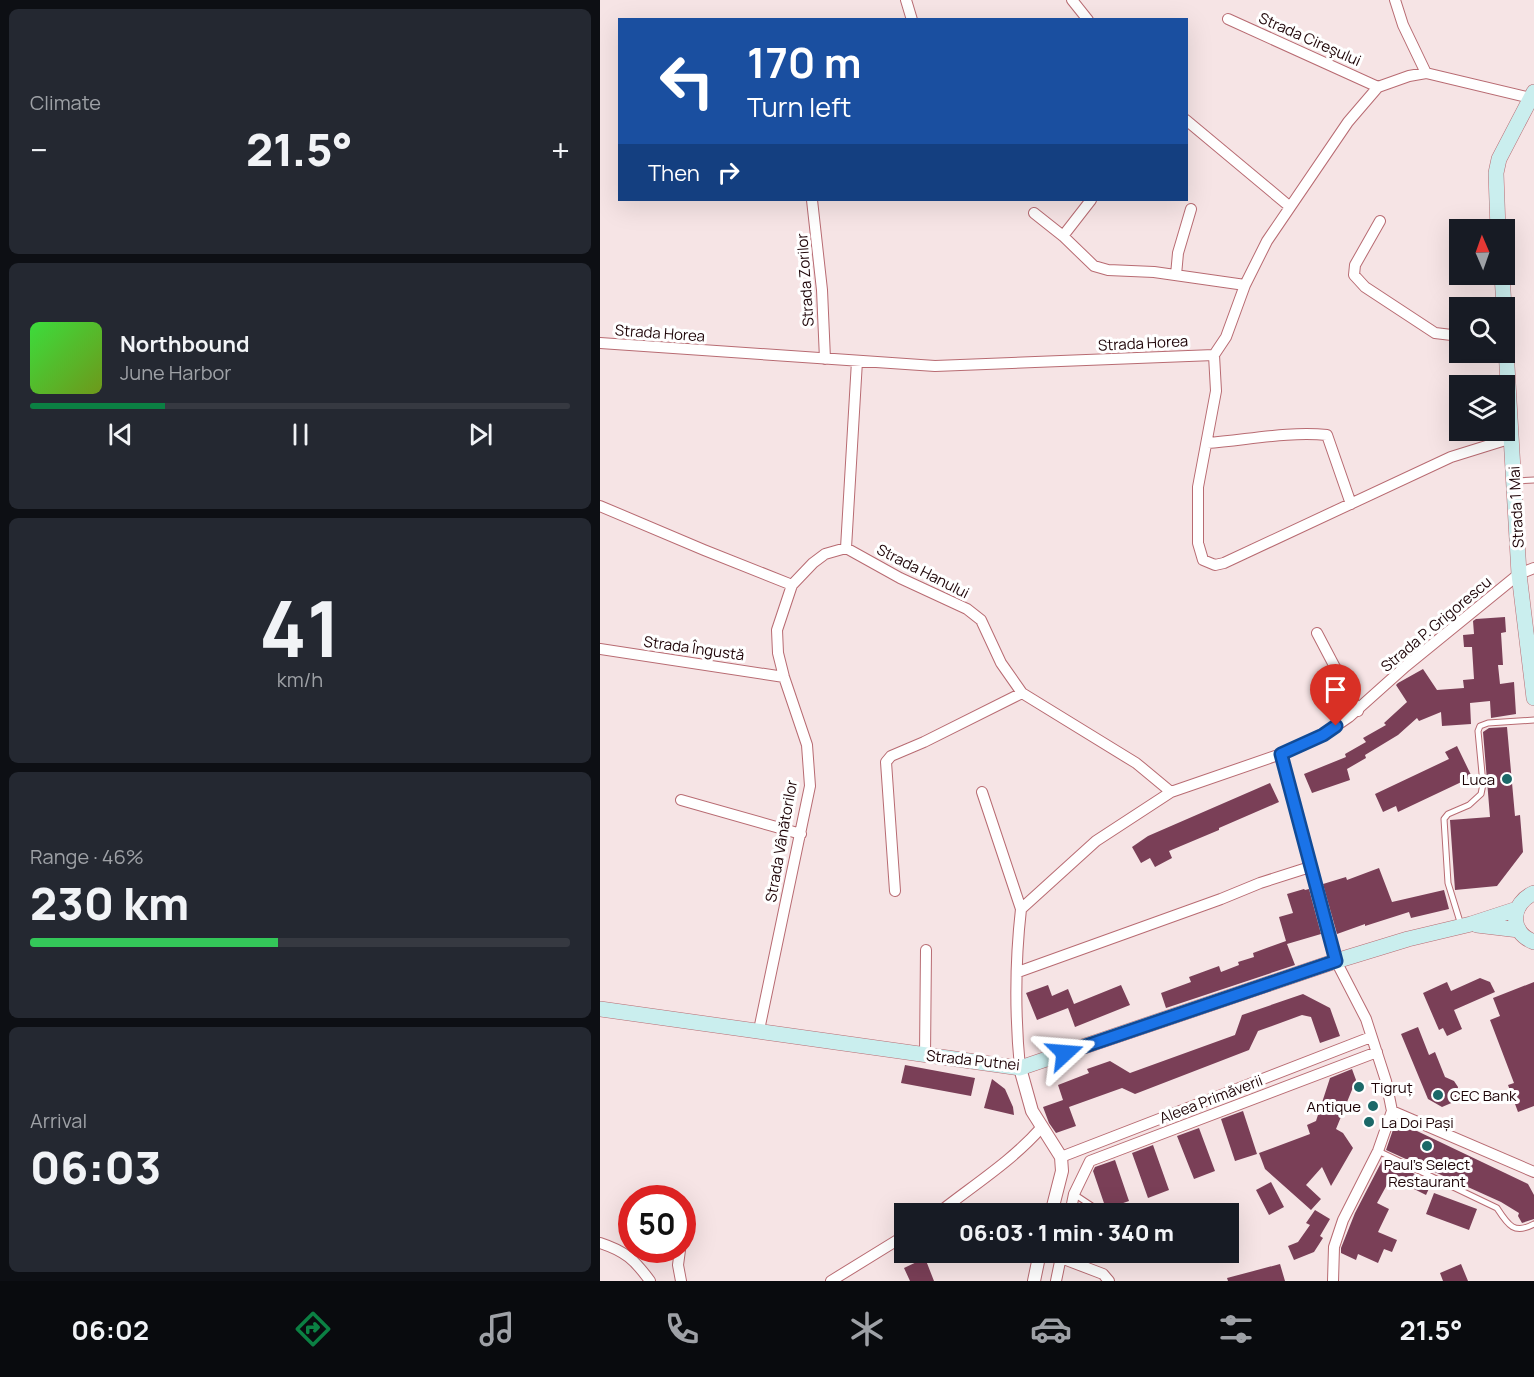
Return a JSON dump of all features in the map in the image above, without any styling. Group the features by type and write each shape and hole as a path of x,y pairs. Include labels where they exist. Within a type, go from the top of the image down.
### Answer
{"main road":[{"path":"1498,219 1496,173 1499,159 1532,95"},
{"name":"Strada 1 Mai","path":"1512,441 1519,574 1534,698"},
{"path":"1534,893 1526,896 1515,916 1519,930 1534,942"},
{"name":"Strada Putnei","path":"600,1009 1020,1068 1336,961 1408,939 1466,926 1517,909"},
{"name":"Strada Putnei","path":"1466,926 1519,930"}],"street":[{"path":"906,0 911,18"},
{"path":"1072,0 1086,18"},
{"path":"1395,0 1403,25 1426,73"},
{"name":"Strada Cireşului","path":"1228,19 1378,87"},
{"path":"1502,441 1451,457 1224,563 1208,564 1203,560 1198,543 1198,487 1216,391 1214,355 1226,337 1245,285 1267,241 1348,122 1378,87 1409,76 1426,73 1532,95"},
{"path":"1188,122 1289,206"},
{"name":"Strada Zorilor","path":"812,201 822,290 825,359"},
{"path":"1064,236 1090,201"},
{"path":"1176,275 1178,253 1191,209"},
{"path":"1034,213 1064,236 1094,266 1108,270 1176,275 1245,285"},
{"path":"1380,221 1355,265 1354,275 1365,287 1427,329 1435,333 1449,335"},
{"name":"Strada Horea","path":"600,343 935,366 1214,355"},
{"path":"846,548 857,361"},
{"path":"1207,442 1245,440 1304,432 1327,435 1351,504"},
{"path":"600,506 792,585"},
{"name":"Strada Vânătorilor","path":"759,1030 810,786 807,745 784,677 778,653 777,630 782,609 792,585 825,554 846,548"},
{"name":"Strada Hanului","path":"846,548 900,578 967,609 981,620 1001,663 1022,693 1136,763 1171,792"},
{"name":"Strada P. Grigorescu","path":"1021,909 1096,841 1171,792 1281,754 1323,735 1358,711 1406,666 1519,574 1534,568"},
{"path":"1317,633 1358,711"},
{"name":"Strada Îngustă","path":"600,649 784,677"},
{"path":"895,891 886,762 891,756 1022,693"},
{"path":"1281,754 1336,961 1366,1019 1392,1111 1378,1151 1343,1220 1334,1247 1333,1281"},
{"path":"982,792 1021,909 1016,1022 1020,1068 1032,1111 1061,1157 1062,1171 1055,1203"},
{"path":"681,800 801,834"},
{"path":"1018,972 1260,883 1310,867"},
{"path":"925,1055 926,950"},
{"name":"Aleea Primăverii","path":"1061,1157 1371,1037"},
{"name":"Aleea Primăverii","path":"1072,1203 1074,1194 1090,1161 1377,1052"},
{"path":"1392,1111 1534,1172"},
{"path":"952,1203 1007,1161 1041,1128"},
{"path":"1059,1186 1074,1194"},
{"path":"831,1281 894,1242"},
{"path":"600,1243 621,1250 633,1259 650,1281"},
{"path":"678,1263 681,1281"},
{"path":"1034,1281 1038,1263"},
{"path":"1056,1281 1060,1263"},
{"path":"1077,1263 1103,1274 1109,1281"}],"lane":[{"path":"1514,481 1534,480"},
{"path":"1466,926 1448,884 1444,819 1448,814 1468,806 1481,794 1483,784 1478,731 1480,726 1488,723 1534,720"},
{"path":"1378,1151 1497,1208 1506,1221 1517,1230 1523,1230 1534,1224"},
{"path":"1074,1194 1088,1203"}],"building":[{"path":"1505,617 1506,632 1501,633 1503,665 1498,665 1500,684 1514,682 1516,714 1491,718 1490,701 1470,703 1471,724 1442,726 1441,712 1419,721 1417,718 1398,735 1347,769 1350,780 1312,793 1304,774 1346,757 1345,754 1366,742 1363,738 1386,725 1384,723 1407,702 1396,685 1398,683 1423,669 1437,690 1464,688 1463,680 1474,679 1472,647 1464,647 1463,635 1474,634 1473,621 1476,619"},
{"path":"1507,727 1515,816 1520,815 1523,852 1497,886 1455,890 1450,820 1490,817 1483,732 1489,728"},
{"path":"1457,746 1472,777 1398,812 1396,806 1383,812 1375,794 1449,759 1445,752"},
{"path":"1270,783 1279,802 1169,851 1172,858 1155,867 1150,858 1141,863 1132,847 1148,836"},
{"path":"1379,868 1392,902 1444,890 1449,909 1411,918 1409,912 1337,934 1323,884 1346,877 1347,880"},
{"path":"1309,889 1321,934 1287,944 1295,965 1166,1008 1161,993 1191,982 1189,977 1219,966 1221,972 1239,965 1238,962 1254,957 1253,953 1286,941 1279,917 1293,913 1287,894"},
{"path":"1480,978 1490,982 1495,992 1454,1010 1462,1029 1447,1036 1443,1028 1439,1030 1423,993 1447,982 1451,991"},
{"path":"1534,982 1534,1106 1518,1112 1508,1085 1514,1083 1490,1020 1500,1016 1493,998"},
{"path":"1048,985 1052,996 1068,989 1074,1004 1121,985 1130,1005 1075,1027 1068,1008 1037,1020 1026,993"},
{"path":"1303,994 1330,1008 1340,1036 1320,1043 1311,1017 1302,1015 1258,1031 1249,1050 1135,1094 1122,1088 1069,1107 1076,1126 1056,1133 1049,1123 1043,1107 1063,1100 1058,1085 1089,1073 1087,1069 1110,1061 1130,1073 1235,1035 1242,1015"},
{"path":"1418,1027 1429,1055 1435,1052 1445,1077 1454,1081 1458,1087 1456,1101 1442,1107 1428,1099 1401,1034"},
{"path":"905,1065 975,1078 971,1096 901,1083"},
{"path":"1352,1069 1356,1080 1336,1129 1343,1133 1353,1148 1331,1186 1322,1167 1306,1185 1321,1199 1311,1210 1265,1169 1259,1153 1310,1134 1307,1125 1316,1121 1330,1078"},
{"path":"992,1079 1005,1089 1014,1115 984,1108"},
{"path":"1243,1111 1257,1154 1235,1161 1221,1119"},
{"path":"1396,1121 1528,1184 1534,1195 1534,1219 1522,1223 1518,1216 1519,1213 1501,1202 1386,1150"},
{"path":"1199,1128 1215,1171 1194,1179 1177,1136"},
{"path":"1153,1145 1169,1190 1148,1198 1132,1153"},
{"path":"1383,1159 1432,1182 1426,1195 1394,1179 1392,1183 1389,1181 1377,1203 1389,1209 1378,1232 1397,1240 1392,1252 1384,1249 1378,1263 1358,1254 1356,1260 1341,1253 1341,1248 1355,1213"},
{"path":"1115,1160 1129,1201 1104,1203 1093,1171 1095,1167"},
{"path":"1271,1182 1284,1207 1269,1215 1256,1190"},
{"path":"1434,1193 1477,1209 1469,1230 1426,1214"},
{"path":"1315,1210 1330,1219 1320,1236 1323,1238 1314,1252 1294,1260 1288,1246 1298,1242 1310,1225 1306,1223"},
{"path":"914,1263 927,1263 934,1281 910,1281 904,1268"},
{"path":"1280,1264 1285,1281 1228,1281 1227,1278"},
{"path":"1461,1264 1468,1281 1443,1281 1440,1273"}],"place":[{"name":"Luca","path":"1507,779"},
{"name":"Tigruț","path":"1359,1087"},
{"name":"CEC Bank","path":"1438,1095"},
{"name":"Antique","path":"1373,1106"},
{"name":"La Doi Pași","path":"1369,1122"},
{"name":"Paul's Select Restaurant","path":"1427,1146"}],"route":[{"path":"1065,1053 1336,961 1281,754 1323,735 1336,726"}]}
